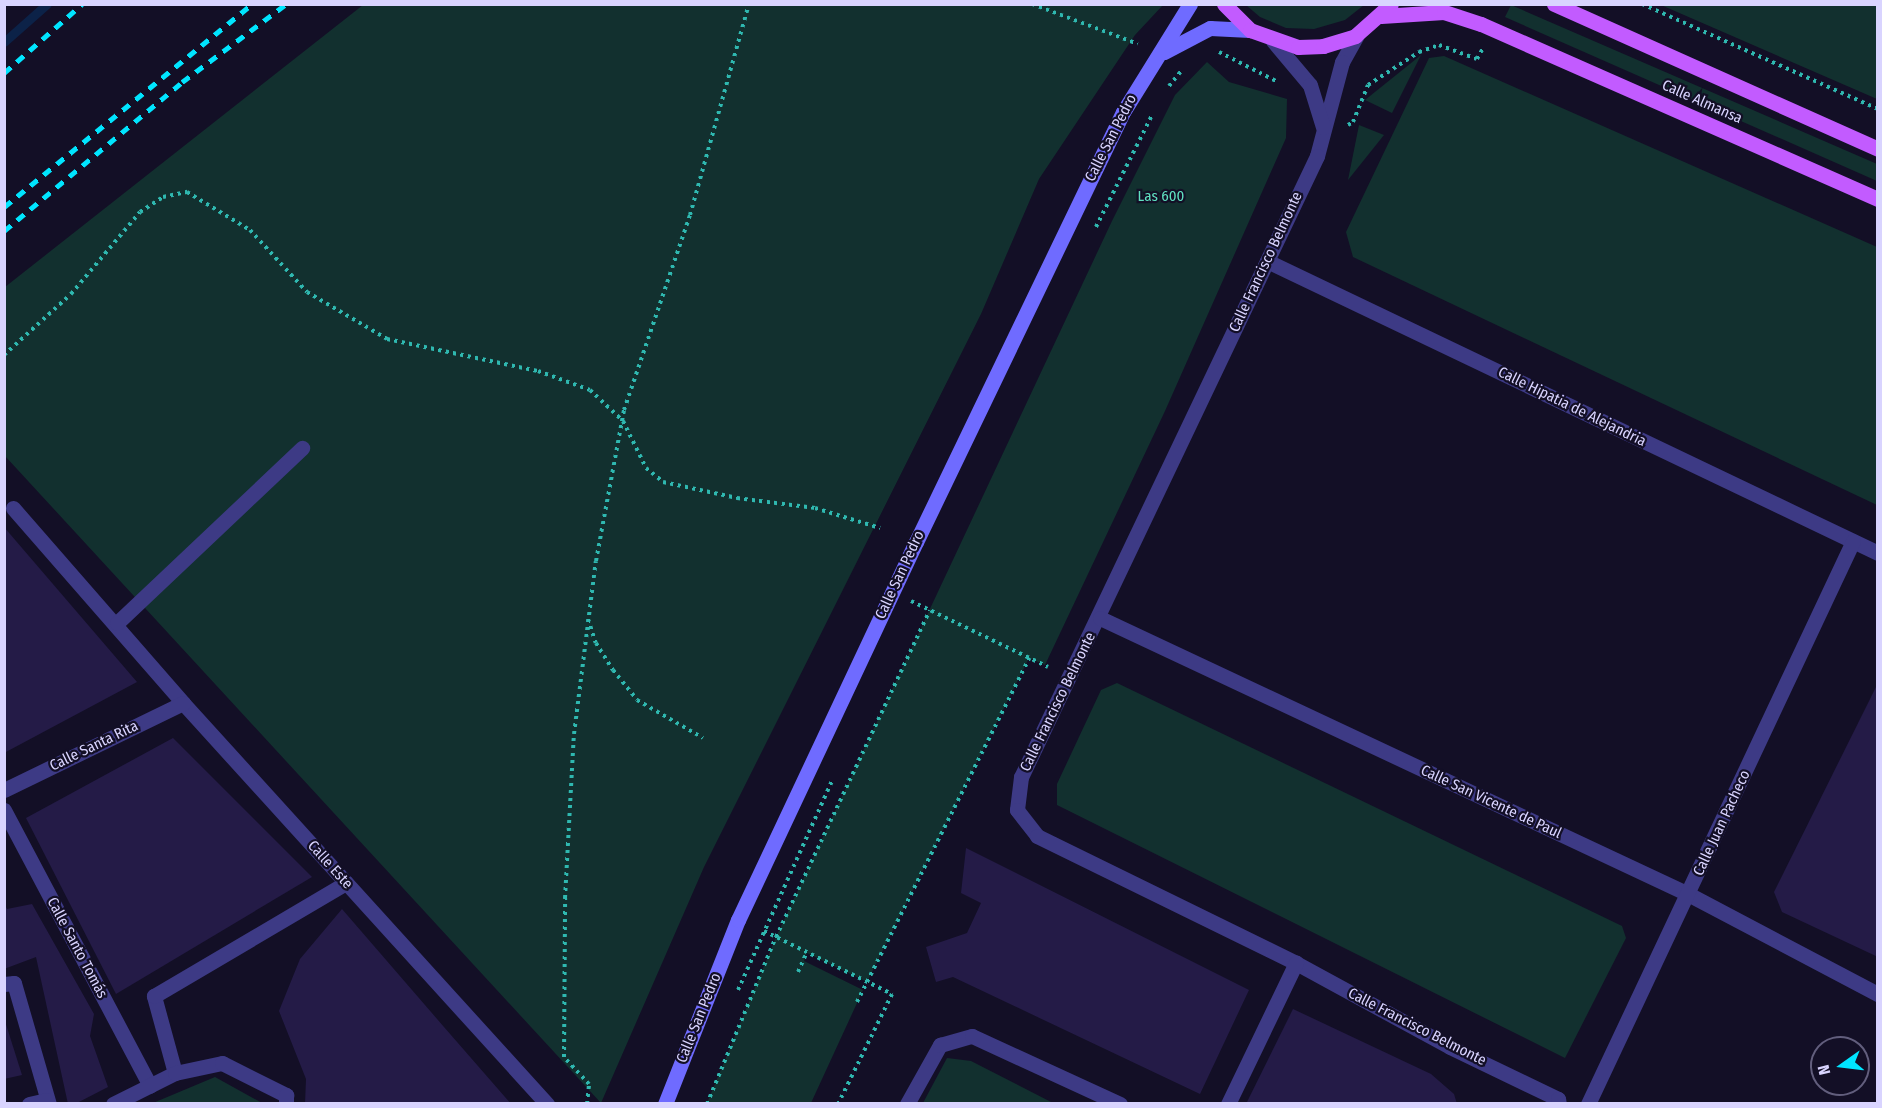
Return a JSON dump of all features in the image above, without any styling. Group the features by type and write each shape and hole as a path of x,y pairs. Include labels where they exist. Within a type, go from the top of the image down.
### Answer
{"main road":[{"name":"Calle San Pedro","path":"664,1104 780,828 1094,170 1122,112 1190,4"},
{"path":"1224,4 1250,30 1273,41 1298,47 1323,46 1357,35 1386,10"},
{"name":"Calle Almansa","path":"1554,4 1878,150"},
{"name":"Calle Almansa","path":"1386,10 1444,12 1491,28 1878,199"},
{"path":"1156,57 1210,28 1250,30"}],"street":[{"name":"Calle Francisco Belmonte","path":"1357,35 1342,62 1317,156 1100,618 1021,777 1017,810 1037,836 1296,963 1450,1047 1558,1099 1559,1104"},
{"path":"1273,41 1310,85 1324,130"},
{"name":"Calle Hipatia de Alejandria","path":"1266,261 1878,553"},
{"path":"117,623 302,448"},
{"name":"Calle Este","path":"13,508 117,623 183,703 547,1104"},
{"name":"Calle Juan Pacheco","path":"1588,1104 1853,541"},
{"name":"Calle San Vicente de Paul","path":"1100,618 1688,894 1878,994"},
{"name":"Calle Santa Rita","path":"4,790 183,703"},
{"name":"Calle Santo Tomás","path":"4,810 150,1086"},
{"path":"175,1073 154,996 346,883"},
{"path":"1228,1104 1296,963"},
{"path":"4,984 14,983 48,1102 29,1104"},
{"path":"907,1104 940,1045 972,1036 1120,1104"},
{"path":"113,1104 175,1073 222,1063 286,1095 286,1104"}],"path":[{"path":"587,1104 589,1084 564,1057 567,851 574,734 588,618 622,421 690,215 749,4"},
{"path":"1032,4 1142,45"},
{"path":"1642,4 1878,109"},
{"path":"1324,130 1353,122 1368,85 1419,52 1440,45 1478,59 1491,28"},
{"path":"1217,51 1285,85"},
{"path":"1167,88 1187,64"},
{"path":"1093,234 1155,107"},
{"path":"4,354 71,294 140,212 163,197 187,192 250,230 307,292 344,316 387,339 566,379 590,390 622,421 646,468 663,482 737,498 815,508 880,528"},
{"path":"908,612 910,600 917,591"},
{"path":"910,600 1054,670"},
{"path":"706,1104 776,937 930,610"},
{"path":"588,618 596,643 637,700 703,738"},
{"path":"857,1002 1029,658"},
{"path":"735,996 833,779"},
{"path":"764,931 892,994 838,1104"},
{"path":"798,972 807,952"}],"green space":[{"path":"363,5 1163,5 1135,35 1039,179 981,314 704,867 601,1103 5,456 5,287"},
{"path":"1246,5 1364,5 1345,20 1314,29 1286,28 1260,17"},
{"path":"1511,5 1877,164 1877,181 1505,17"},
{"path":"1661,5 1877,5 1877,99"},
{"path":"1421,55 1392,113 1365,100"},
{"path":"1444,56 1877,247 1877,505 1353,257 1346,232 1429,58"},
{"name":"Las 600","path":"1207,62 1229,82 1287,99 1286,138 1165,411 1045,665 1029,658 867,982 807,953 804,961 863,990 811,1103 707,1103 776,937 1112,221 1175,95"},
{"path":"1359,125 1384,135 1348,180"},
{"path":"1117,683 1622,926 1626,938 1565,1058 1057,805 1057,784 1101,690"},
{"path":"947,1058 971,1061 1053,1103 923,1103"},
{"path":"215,1077 262,1103 153,1103"}],"building":[{"path":"4,527 137,682 4,753"},
{"path":"1878,683 1878,957 1782,912 1774,892"},
{"path":"173,738 312,877 116,994 26,818"},
{"path":"966,848 1249,990 1200,1094 953,977 936,982 926,947 967,933 981,903 961,893"},
{"path":"4,903 7,909 32,904 94,1014 90,1036 108,1087 75,1104 68,1104 36,957 4,969"},
{"path":"342,909 511,1104 305,1104 306,1079 279,1011 300,959"},
{"path":"1293,1009 1431,1074 1454,1094 1457,1104 1246,1104"},
{"path":"4,1018 22,1075 4,1079"}],"waterway":[{"path":"4,42 47,4"}],"railway":[{"path":"4,73 82,4"},
{"path":"4,207 252,4"},
{"path":"4,231 182,82 286,4"}]}
